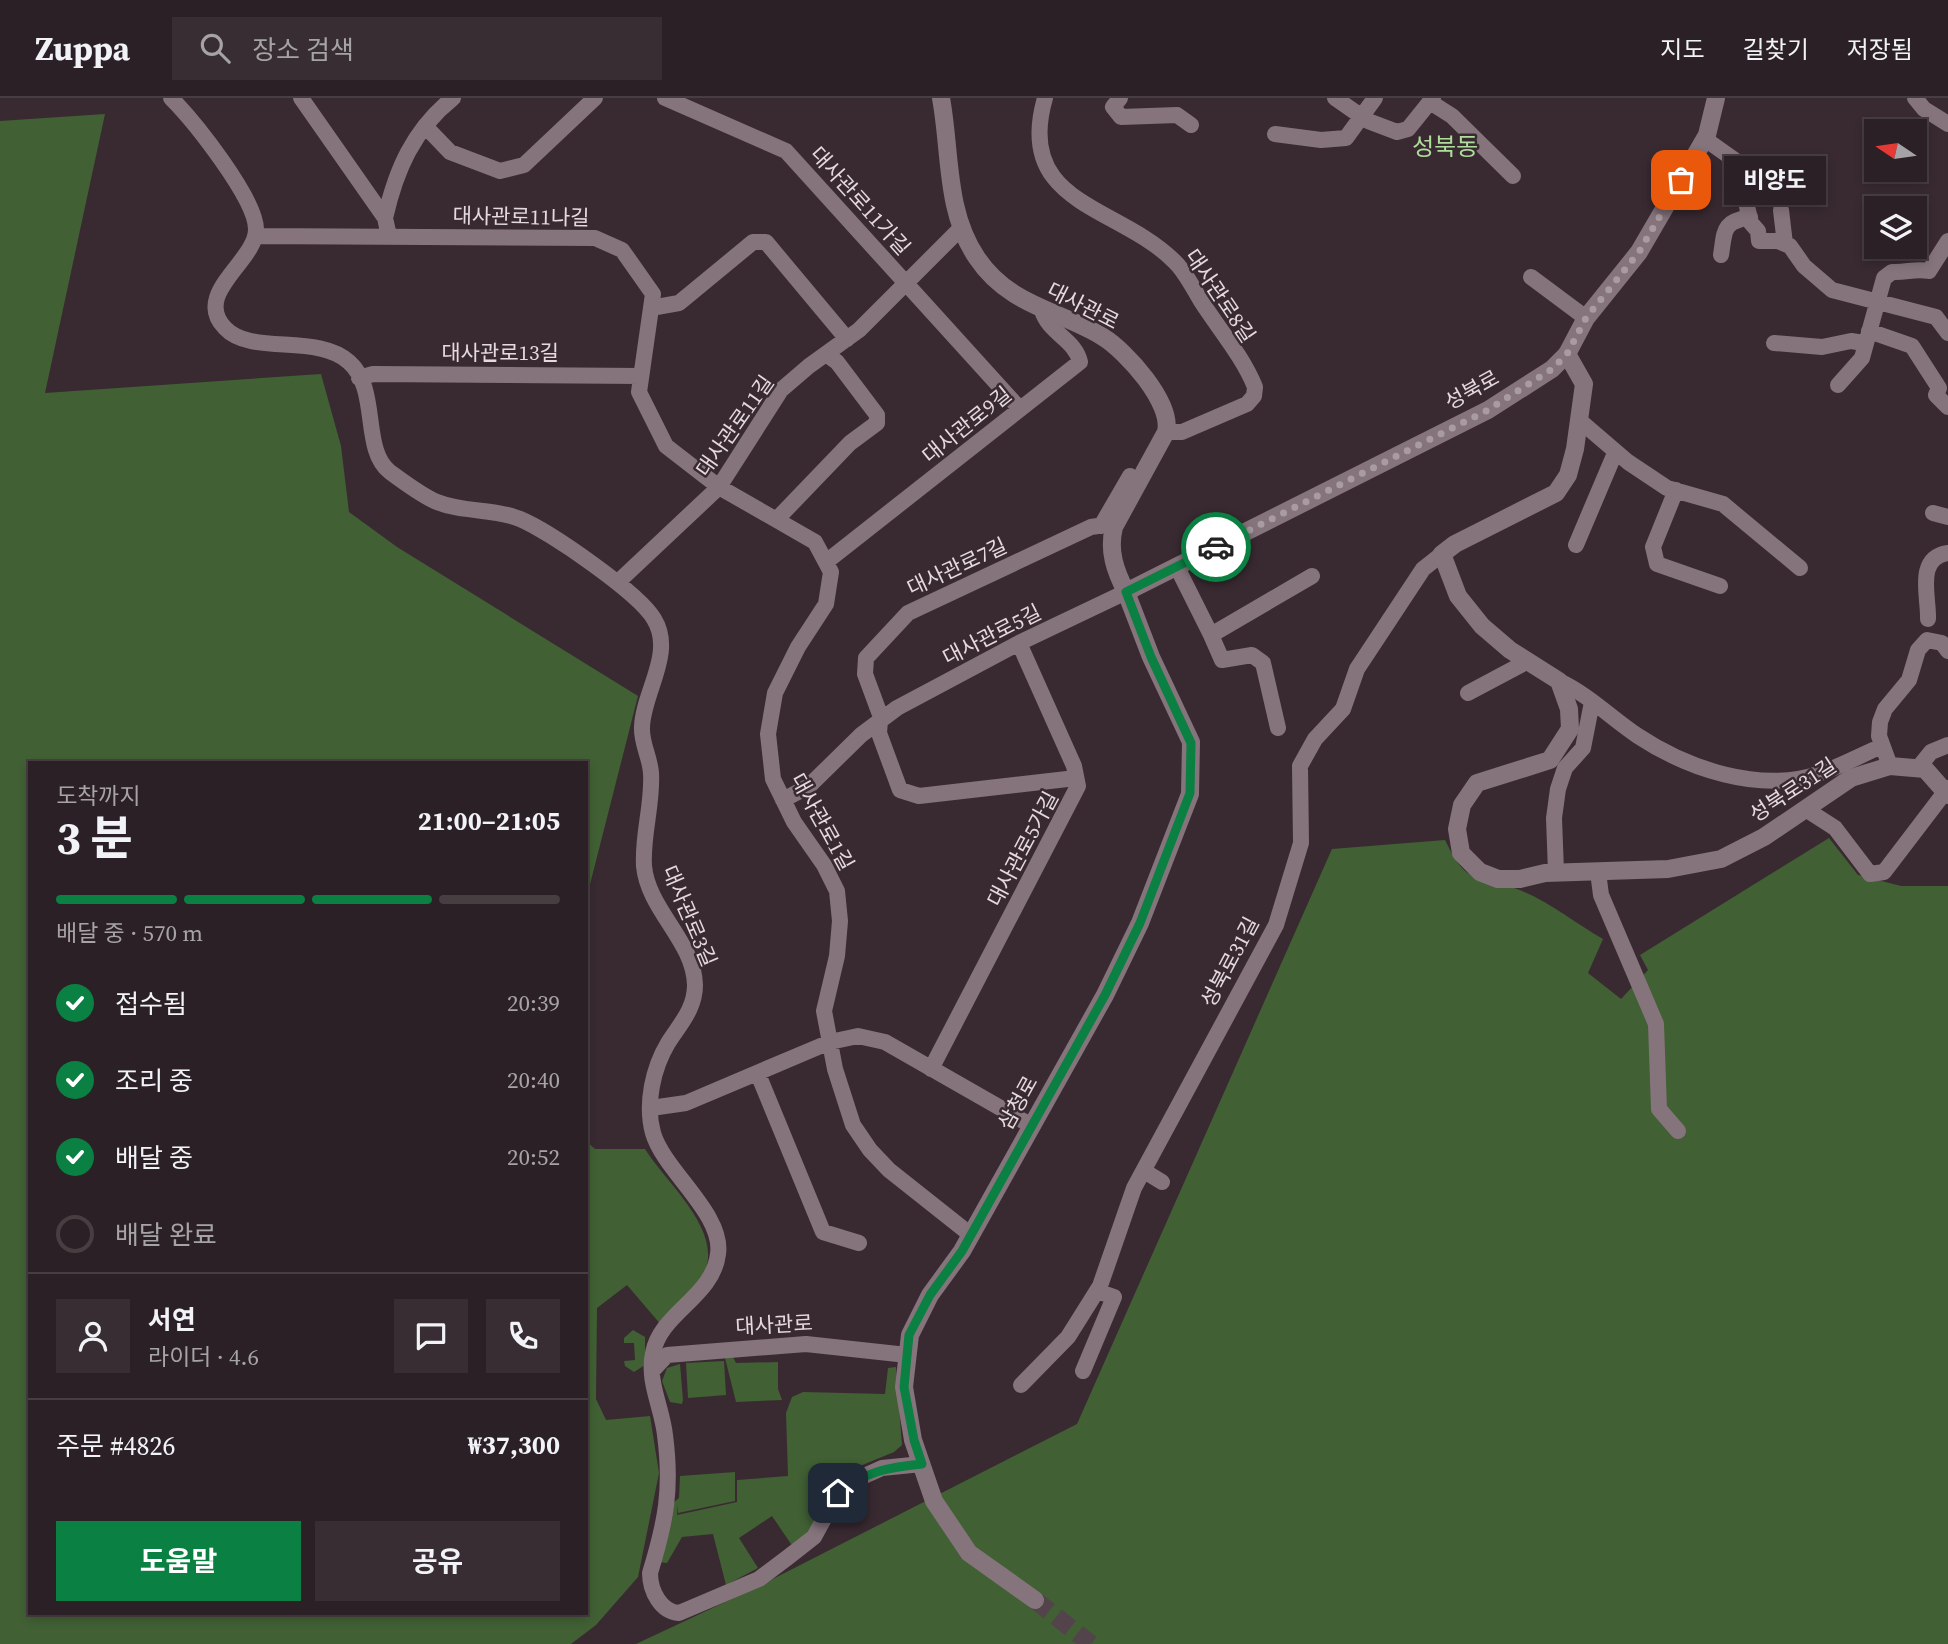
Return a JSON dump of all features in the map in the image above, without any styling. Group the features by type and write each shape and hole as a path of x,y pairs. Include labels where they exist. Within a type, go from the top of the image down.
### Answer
{"street":[{"path":"171,98 229,171 254,216 256,236 219,291 217,316 227,331 251,340 326,349 351,363 372,414 374,448 384,468 436,502 521,520 618,582"},
{"path":"301,98 386,218"},
{"path":"389,236 386,218 393,182 413,138 453,98"},
{"path":"425,125 450,152 500,171 524,165 595,98"},
{"name":"대사관로11가길","path":"665,98 786,151 907,283"},
{"name":"대사관로","path":"941,98 960,229 978,261 1018,297 1103,337 1138,367 1159,401 1166,432"},
{"name":"대사관로8길","path":"1045,98 1038,124 1040,148 1049,171 1068,194 1130,228 1175,261 1255,387 1254,396 1247,404 1182,432 1166,432"},
{"path":"1120,98 1113,107 1121,117 1177,115 1191,125"},
{"path":"1335,98 1364,117 1397,132 1408,129 1432,100 1513,176"},
{"path":"1275,134 1321,141 1346,138 1364,117 1375,98"},
{"name":"성북로","path":"1126,592 1488,410 1542,376 1567,354 1586,318 1639,252 1705,139 1716,98"},
{"path":"1915,98 1931,105 1948,124"},
{"path":"1705,139 1736,162 1750,218 1759,241 1785,244 1832,290 1936,317 1948,333"},
{"path":"1781,210 1785,244"},
{"path":"1721,255 1726,227 1732,220 1750,218"},
{"name":"대사관로11길","path":"618,582 719,487 781,390 847,339 960,229"},
{"name":"대사관로11나길","path":"256,236 595,238 622,250 653,295 639,392 666,446 719,487"},
{"path":"1838,385 1862,358 1884,278 1892,272 1903,273 1917,268 1929,271 1948,241"},
{"path":"651,308 679,303 753,243 766,242 847,339"},
{"path":"1531,277 1586,318"},
{"path":"907,283 1020,409"},
{"name":"대사관로9길","path":"826,562 1080,362 1078,352 1045,322 1042,310"},
{"path":"1774,343 1822,347 1866,337 1912,346 1939,388 1936,395 1948,407"},
{"path":"777,519 850,443 877,424 877,415 837,362 826,354"},
{"name":"성북로31길","path":"1021,1385 1068,1337 1097,1291 1135,1188 1276,925 1301,843 1300,766 1315,739 1343,709 1357,669 1423,569 1455,544 1556,493 1568,475 1584,384 1567,354"},
{"name":"대사관로13길","path":"359,378 373,374 641,376"},
{"path":"1579,420 1615,453 1676,490 1723,504 1800,568"},
{"path":"1107,526 1166,432"},
{"path":"1576,545 1615,453"},
{"path":"1126,592 1114,566 1107,526 1130,476"},
{"path":"719,487 815,542 826,562"},
{"path":"1676,490 1653,547 1657,564 1720,586"},
{"name":"대사관로7길","path":"881,720 864,674 866,658 908,613 1091,527 1107,526"},
{"path":"1928,619 1926,576 1933,560 1948,553"},
{"name":"성북로31길","path":"1442,554 1458,596 1474,616 1510,650 1663,750 1727,774 1766,782 1817,775 1882,747"},
{"name":"대사관로1길","path":"826,562 831,572 827,604 798,647 775,693 768,734 773,779 837,891 841,921 837,956 824,1011 853,1125 870,1150 889,1170 971,1235"},
{"path":"1177,567 1222,660 1252,655 1263,663 1278,727"},
{"path":"1211,635 1312,576"},
{"name":"대사관로3길","path":"618,582 656,621 661,645 642,725 651,768 644,868 652,894 692,965 696,988 689,1013 665,1047 652,1080 650,1124 656,1142 714,1227 720,1250 712,1275 656,1338 651,1373 665,1430 669,1499 650,1580 662,1606 669,1612 679,1613 759,1579 814,1537 838,1493 853,1481 882,1468 922,1464"},
{"name":"대사관로5길","path":"783,800 809,786 881,720 1019,643 1126,592"},
{"name":"삼청로","path":"1035,1600 969,1553 934,1501 914,1440 904,1387 909,1335 930,1295 971,1235 1105,995 1140,923 1190,793 1191,743 1151,657 1126,592"},
{"path":"1890,766 1882,747 1880,722 1885,709 1909,680 1918,650 1927,640 1942,643 1948,651"},
{"name":"대사관로5가길","path":"931,1069 1074,796 1074,766 1019,643"},
{"path":"1468,693 1528,662"},
{"name":"성북로31길","path":"1559,681 1569,709 1570,729 1550,760 1477,783 1462,805 1457,829 1461,853 1480,872 1498,878 1520,879 1556,872 1668,869 1720,859 1807,810 1851,778 1890,766 1919,768"},
{"path":"1556,872 1554,818 1558,789 1565,768 1583,748 1592,702"},
{"path":"881,720 879,733 900,790 919,796 1076,778"},
{"path":"1807,810 1835,828 1870,874 1884,872 1947,791 1925,769 1919,768 1931,752 1948,745"},
{"path":"1598,872 1601,895 1656,1024 1659,1109 1678,1131"},
{"path":"651,1108 686,1103 830,1042 858,1036 885,1042 1032,1126"},
{"path":"758,1074 823,1232 859,1242"},
{"path":"1144,1171 1162,1182"},
{"path":"1083,1371 1114,1297 1097,1291"},
{"name":"대사관로","path":"651,1373 655,1364 667,1355 806,1343 907,1355"}],"green space":[{"path":"105,114 45,393 321,374 341,446 349,512 397,547 638,696 588,892 588,761 28,761 28,1615 588,1615 588,1143 595,1149 645,1149 700,1225 708,1259 699,1282 662,1326 627,1285 597,1308 596,1399 606,1420 650,1416 659,1473 638,1577 596,1625 571,1644 0,1644 0,121"},
{"path":"1829,838 1858,875 1901,886 1948,886 1948,1644 636,1644 753,1589 1077,1424 1332,849 1445,840 1460,866 1467,872 1528,894 1603,939 1588,973 1621,999 1648,970 1640,955"},
{"path":"633,1330 645,1337 645,1365 634,1372 625,1366 624,1361 635,1360 634,1343 624,1343 624,1338"},
{"path":"733,1357 736,1363 778,1362 778,1389 782,1400 736,1402 725,1358"},
{"path":"724,1361 726,1395 688,1398 686,1363"},
{"path":"680,1364 682,1404 670,1402 662,1381 667,1368"},
{"path":"896,1367 902,1445 894,1452 838,1475 823,1492 817,1518 800,1545 791,1544 772,1516 739,1538 758,1568 726,1585 713,1534 682,1537 667,1563 659,1562 673,1503 679,1498 680,1476 735,1472 735,1501 678,1513 678,1504 677,1515 737,1502 737,1480 788,1476 786,1413 792,1397 803,1392 885,1394 888,1368"}],"tunnel":[{"path":"1035,1600 1091,1644"}],"way so far":[{"path":"1216,547 1488,410 1552,369 1567,354 1586,318 1639,252 1681,180"}],"place":[{"name":"비양도","path":"1681,180"}],"district":[{"name":"성북동","path":"1445,147"}],"route":[{"path":"838,1493 853,1481 882,1468 922,1464 914,1440 904,1387 909,1335 930,1295 971,1235 1105,995 1140,923 1190,793 1191,743 1151,657 1126,592 1216,547"}]}
